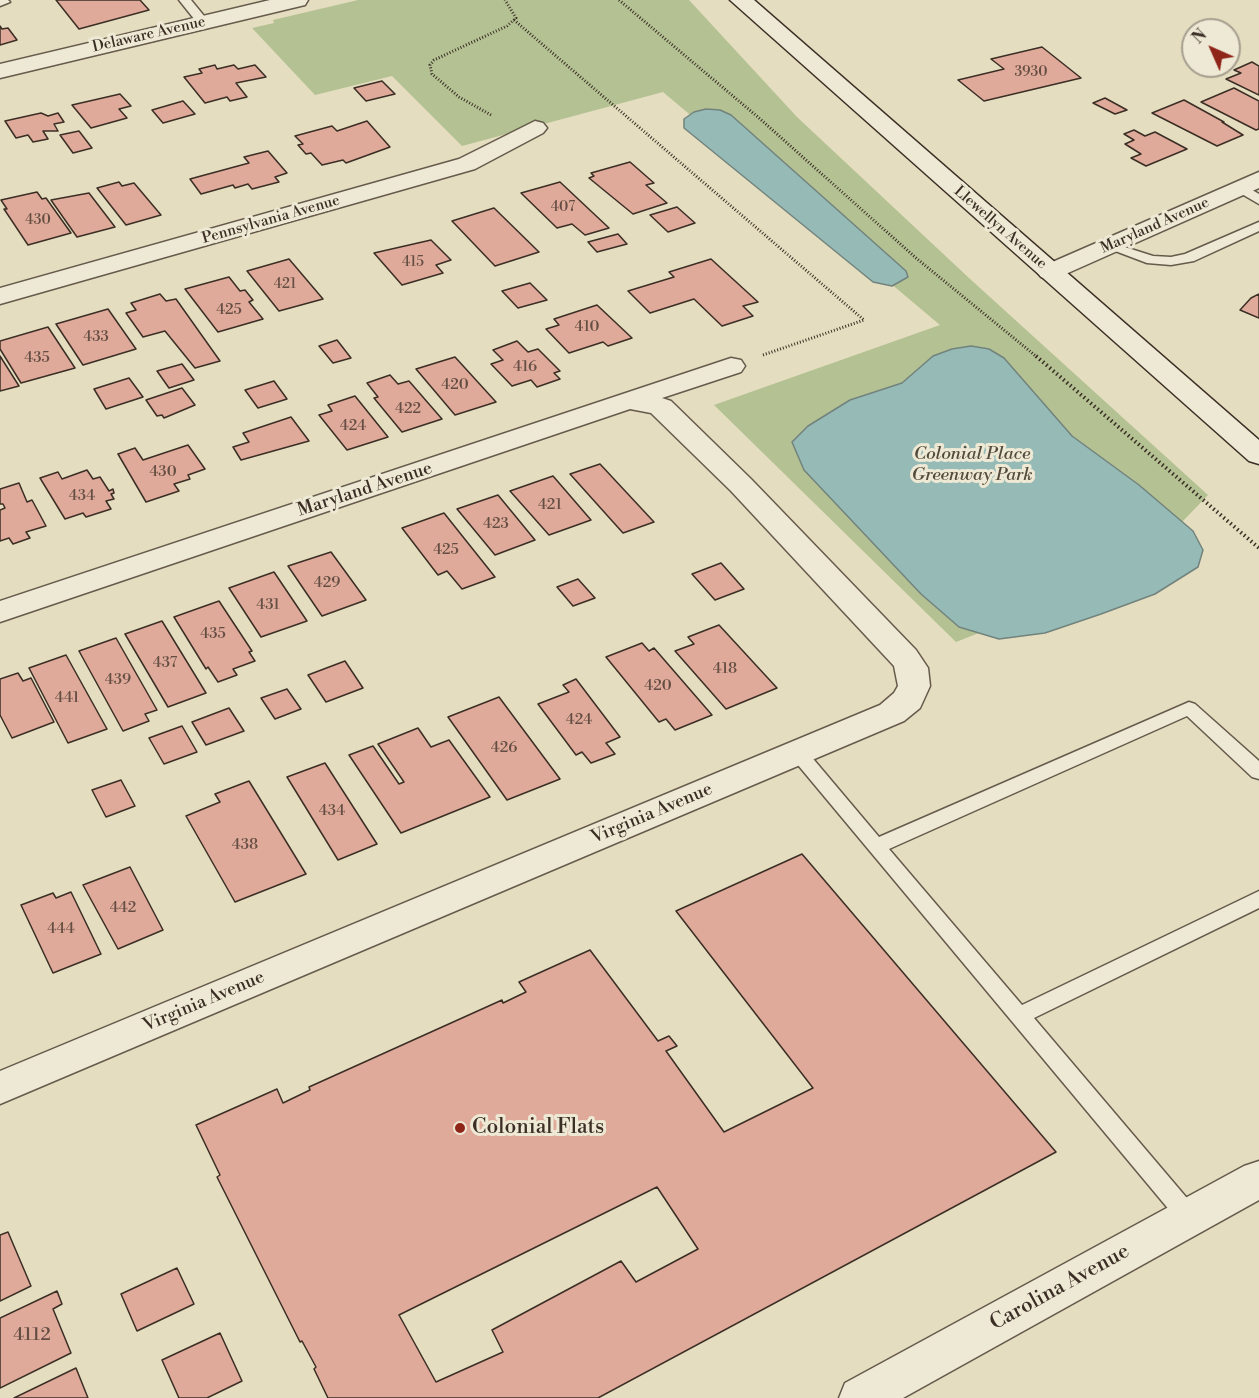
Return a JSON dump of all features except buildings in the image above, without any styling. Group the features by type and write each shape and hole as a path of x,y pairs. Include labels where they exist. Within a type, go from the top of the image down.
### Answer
{"street":[{"name":"Delaware Avenue","path":"0,71 192,10 297,0"},
{"name":"Llewellyn Avenue","path":"741,0 1259,455"},
{"name":"Pennsylvania Avenue","path":"0,296 467,164 535,128"},
{"name":"Maryland Avenue","path":"1050,272 1253,189"},
{"name":"Maryland Avenue","path":"0,612 731,366"},
{"name":"Virginia Avenue","path":"0,1088 892,713 908,699 914,686 912,668 905,658 741,485 661,407 630,401"},
{"name":"Carolina Avenue","path":"861,1398 1259,1179"}],"lane":[{"path":"1109,246 1152,260 1171,261 1189,258 1259,226"},
{"path":"876,848 1190,708 1259,772"},
{"path":"797,753 1189,1216"},
{"path":"1020,1017 1259,899"}],"path":[{"path":"506,0 516,18 507,26 434,60 430,65 432,74 459,97 487,114 535,128"},
{"path":"619,0 767,125 916,258 1008,332 1259,548"},
{"path":"514,20 864,320 731,366"}],"green space":[{"name":"Colonial Place Greenway Park","path":"358,0 689,0 797,117 969,278 1208,495 1134,572 956,642 714,405 940,325 663,92 462,146 392,76 315,95 252,28 274,23 273,20"}],"water":[{"path":"706,109 720,110 731,115 906,271 908,277 892,286 873,282 684,128 684,119 694,112"},
{"path":"971,346 989,349 1004,358 1072,436 1139,485 1193,531 1203,550 1198,567 1155,594 1101,614 1045,633 999,639 959,627 921,594 804,470 792,442 808,426 850,400 902,383 933,356 952,349"}],"place":[{"name":"Colonial Flats","path":"460,1128"}]}
